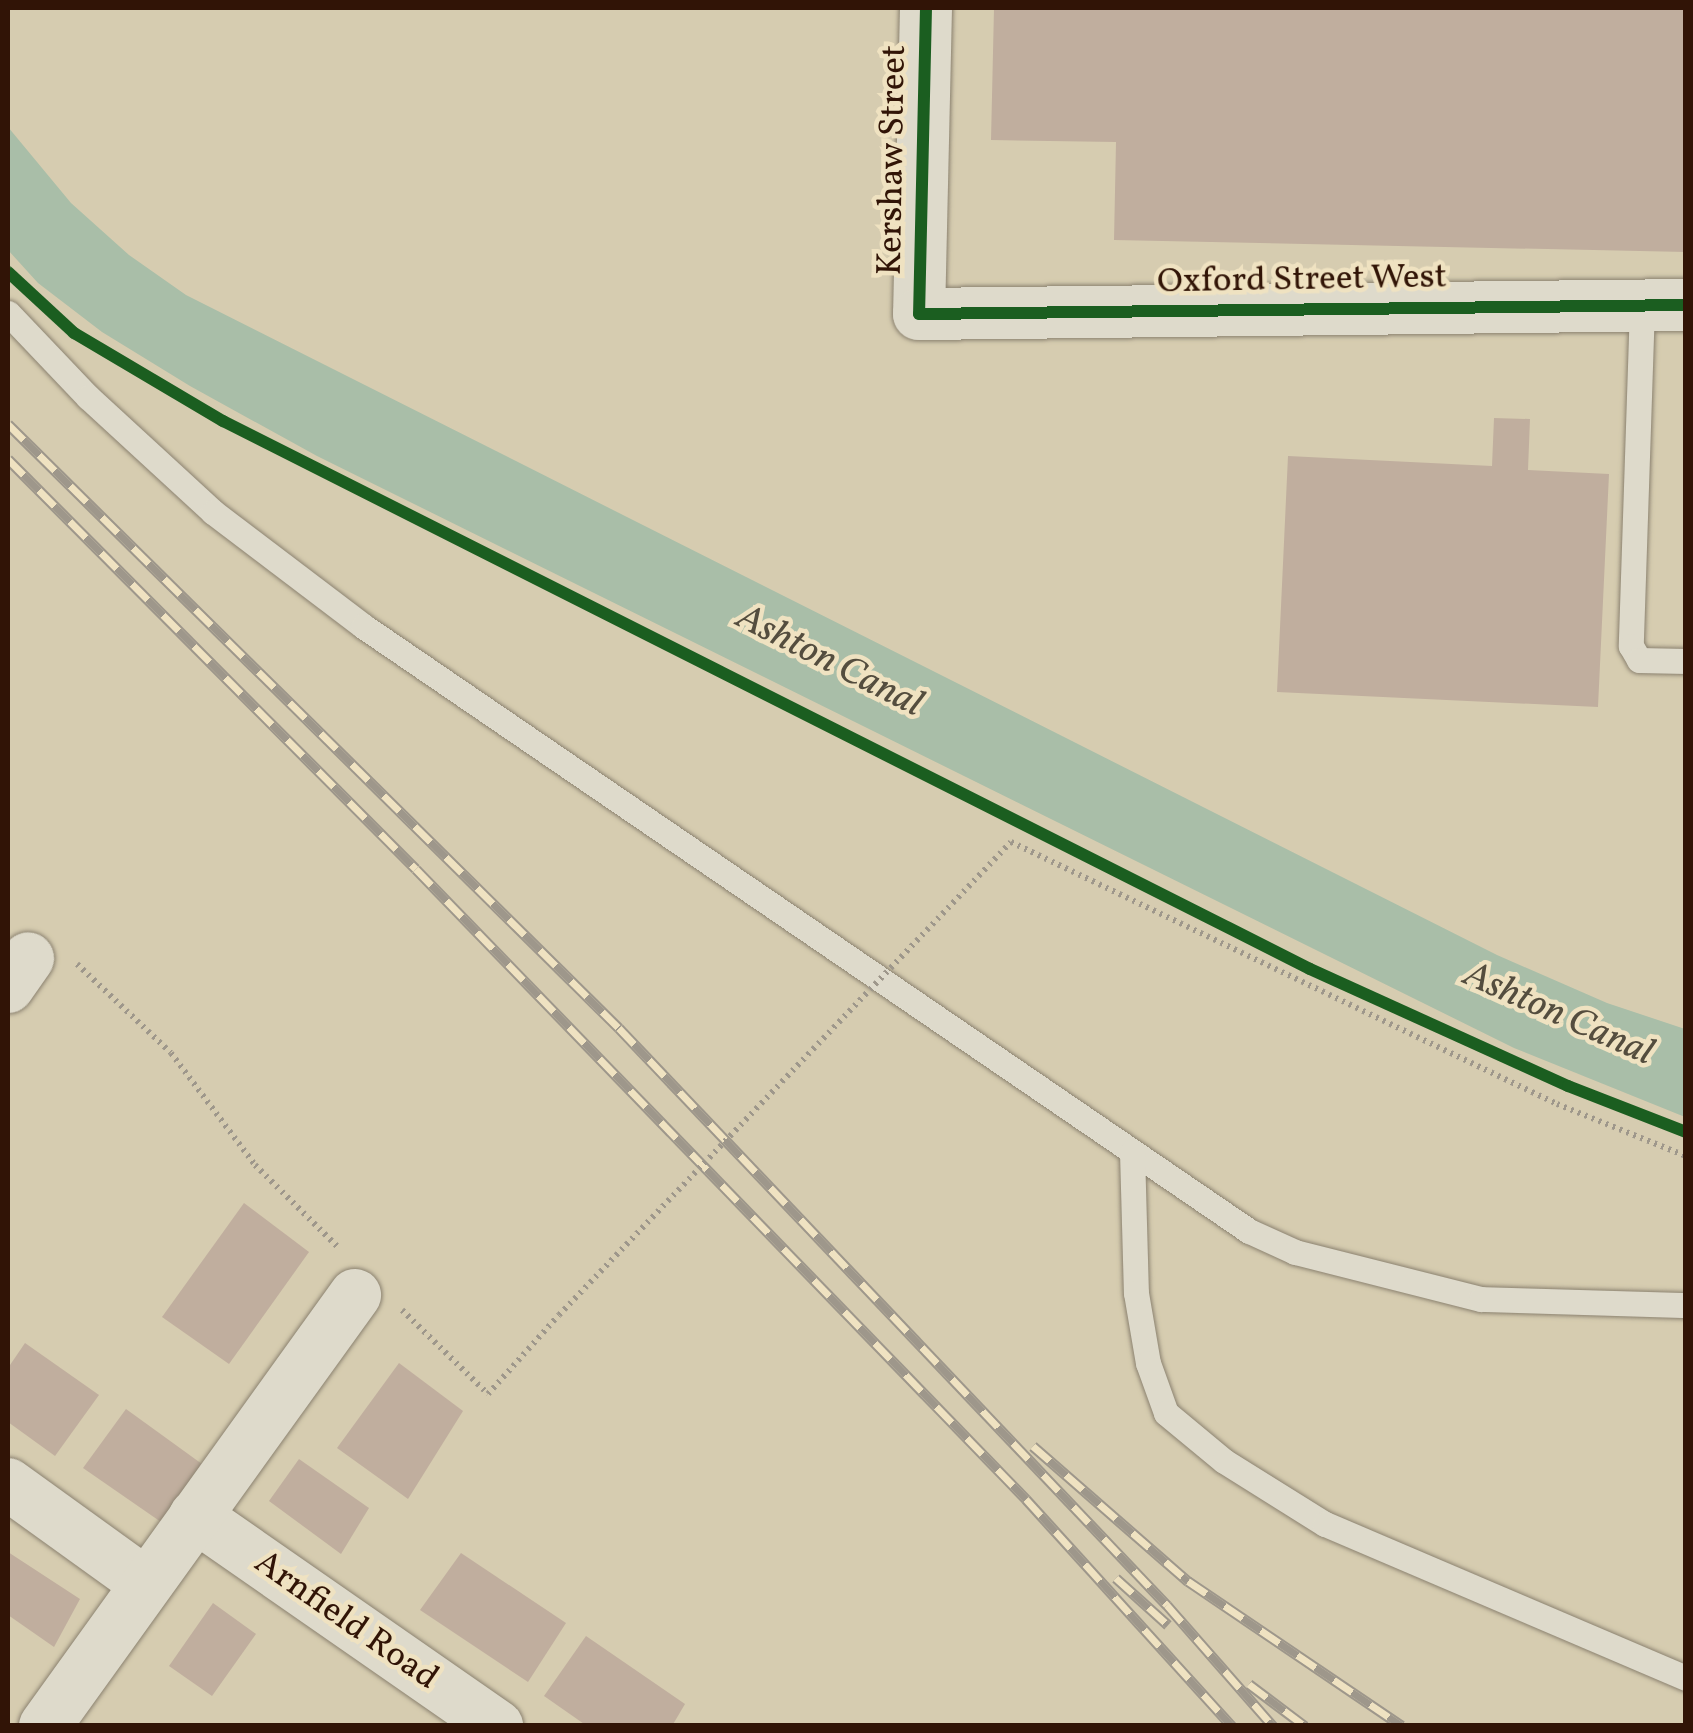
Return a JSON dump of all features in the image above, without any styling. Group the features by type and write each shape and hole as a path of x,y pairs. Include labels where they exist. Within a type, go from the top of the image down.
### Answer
{"street":[{"name":"Kershaw Street","path":"919,314 926,8"},
{"name":"Oxford Street West","path":"919,314 1664,306"},
{"path":"45,1726 144,1582 368,1287"},
{"path":"8,1484 144,1582"},
{"name":"Arnfield Road","path":"195,1516 497,1726"}],"lane":[{"path":"1664,306 1631,646 1639,660 1686,661"},
{"path":"8,313 88,397 213,512 363,626 1249,1231 1295,1252 1481,1299 1686,1305"},
{"path":"1132,1152 1136,1293 1148,1363 1166,1414 1224,1462 1325,1524 1686,1678"}],"path":[{"path":"37,968 171,1053 254,1165 368,1287 488,1394 1011,842 1557,1104 1686,1156"},
{"path":"1275,951 1345,984"}],"water":[{"name":"Ashton Canal","path":"8,127 71,203 129,255 186,295 1497,955 1607,1003 1685,1029 1685,1117 1514,1048 317,456 190,386 102,332 38,283 8,250"}],"building":[{"path":"994,8 1686,8 1686,252 1114,240 1116,142 991,140"},
{"path":"1494,418 1530,419 1528,470 1609,474 1598,707 1277,692 1288,456 1492,466"},
{"path":"244,1203 309,1252 229,1364 162,1317"},
{"path":"25,1343 99,1395 55,1456 8,1422 8,1368"},
{"path":"399,1363 463,1411 408,1499 337,1448"},
{"path":"126,1409 202,1464 161,1522 83,1468"},
{"path":"299,1459 369,1508 341,1554 269,1501"},
{"path":"8,1552 80,1599 54,1647 8,1615"},
{"path":"461,1553 566,1623 528,1682 420,1610"},
{"path":"213,1603 256,1634 212,1696 169,1666"},
{"path":"586,1636 685,1704 672,1726 587,1726 544,1696"}],"railway":[{"path":"8,424 619,1028 1167,1605 1273,1726"},
{"path":"8,459 416,869 1026,1499 1232,1726"},
{"path":"1033,1446 1188,1581 1402,1726"},
{"path":"1116,1578 1168,1625"},
{"path":"1249,1684 1305,1726"}],"cycle path":[{"path":"926,8 919,314 1686,305"},
{"path":"8,272 74,333 223,421 1310,969 1568,1086 1686,1132"}]}
